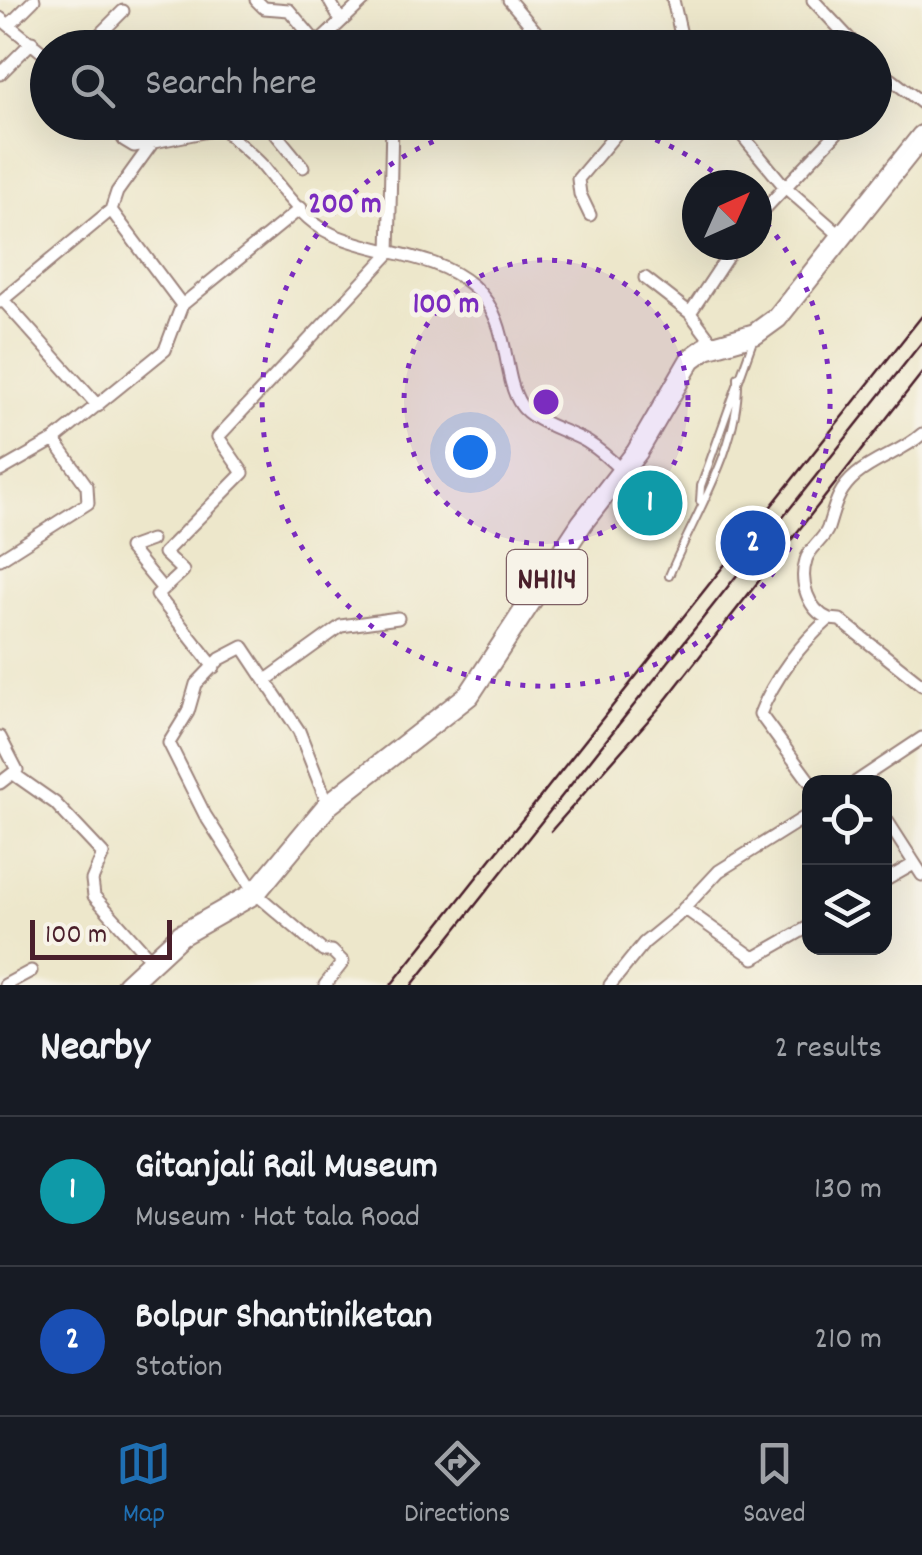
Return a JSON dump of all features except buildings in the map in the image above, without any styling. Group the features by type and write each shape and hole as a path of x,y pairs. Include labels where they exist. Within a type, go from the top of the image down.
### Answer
{"highway":[{"name":"NH114","path":"127,985 181,935 255,893 328,805 450,712 481,681 691,359 714,345 756,334 790,306 922,136"}],"street":[{"path":"30,41 4,22 34,0"},
{"path":"256,0 264,8 289,10 305,30"},
{"path":"329,0 341,22"},
{"path":"333,30 364,0"},
{"path":"509,0 535,30"},
{"path":"673,0 680,30"},
{"path":"813,0 841,30"},
{"path":"104,30 122,11"},
{"path":"0,74 30,44"},
{"path":"892,83 922,102"},
{"path":"124,140 134,146 162,140"},
{"path":"239,140 301,208 333,234 389,254 448,267 476,288 492,309 508,351 520,404 530,414 599,449 622,470"},
{"path":"281,140 303,167"},
{"path":"213,666 157,595 183,571 164,552 244,473 218,437 389,254 392,140"},
{"path":"590,214 578,179 611,140"},
{"path":"746,140 785,187 841,236"},
{"path":"772,201 831,140"},
{"path":"98,406 2,301 110,210 116,192 153,142"},
{"path":"0,471 54,440 165,350 182,304 301,208"},
{"path":"110,210 182,304"},
{"path":"690,313 725,260"},
{"path":"645,278 690,313 714,345"},
{"path":"922,434 893,456 854,476 834,500 827,532 806,558 804,590 817,614 840,620 922,685"},
{"path":"0,559 88,503 87,486 54,440"},
{"path":"151,540 129,548 163,590"},
{"path":"266,680 340,626 398,618"},
{"path":"805,775 760,714 768,693 829,620"},
{"path":"325,985 343,962 332,952 323,952 255,893 206,815 168,743 188,712 196,684 213,666 243,646 299,731 328,805"},
{"path":"0,736 17,770 0,783"},
{"path":"869,775 922,738"},
{"path":"14,775 55,803 104,854 92,880 94,896 152,962"},
{"path":"610,985 644,943 719,871 802,819"},
{"path":"892,828 918,869 892,879"},
{"path":"684,908 754,958 802,931"},
{"path":"5,985 31,971"}],"lane":[{"path":"669,576 700,502 701,486 756,334"},
{"path":"700,502 713,488 738,377"}],"railway":[{"path":"391,985 922,316"},
{"path":"412,985 922,342"},
{"path":"551,831 660,707 922,373"}],"place":[{"name":"Gitanjali Rail Museum","path":"650,503"},
{"name":"Bolpur Shantiniketan","path":"753,543"}]}
